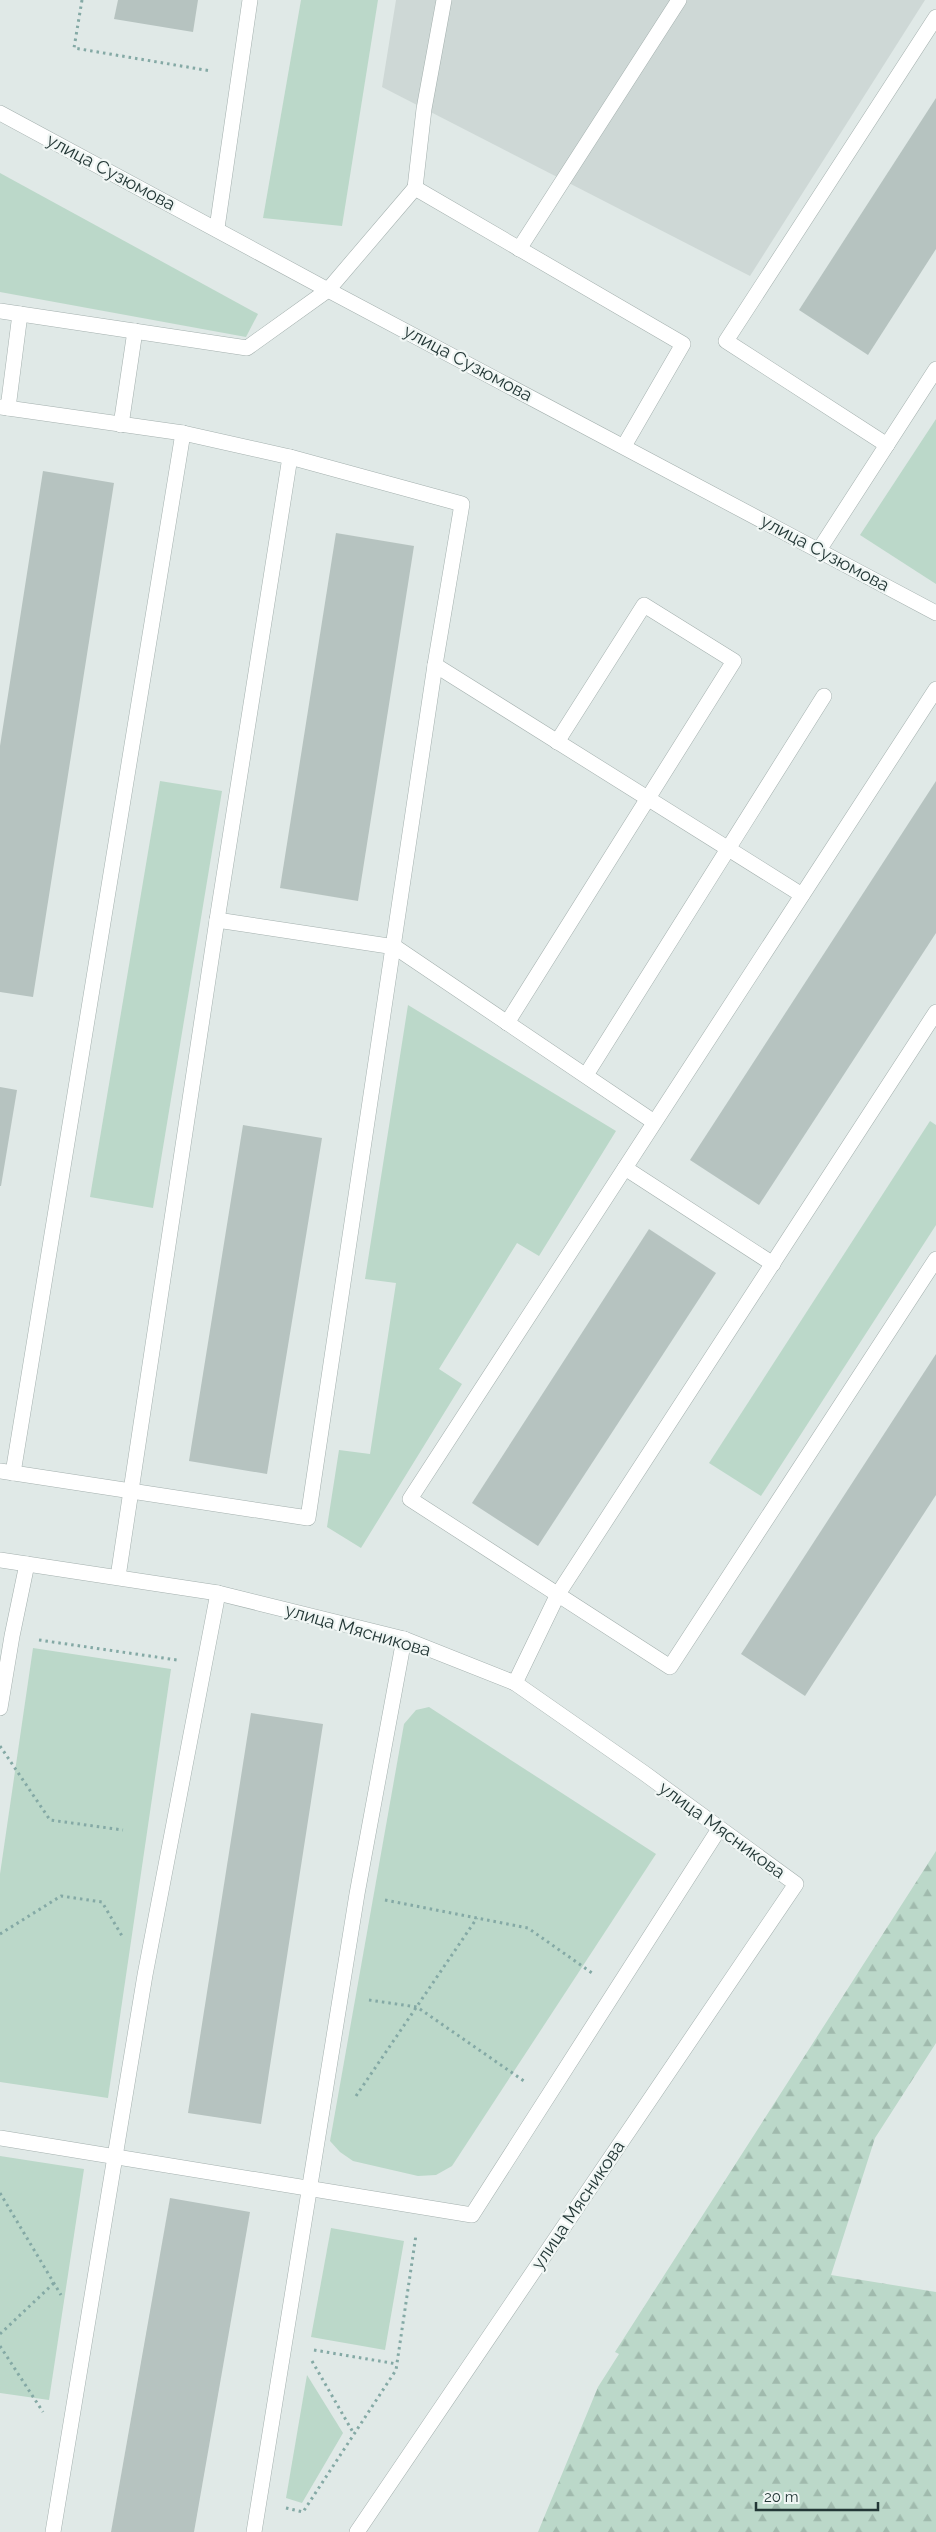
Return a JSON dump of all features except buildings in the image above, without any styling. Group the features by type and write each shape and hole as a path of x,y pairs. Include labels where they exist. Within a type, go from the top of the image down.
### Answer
{"street":[{"path":"217,228 237,75 250,0"},
{"path":"0,311 248,348 328,290 415,188 424,109 444,0"},
{"path":"519,249 679,0"},
{"path":"886,445 726,341 936,17"},
{"name":"улица Сузюмова","path":"0,112 217,228 328,290 936,612"},
{"path":"415,188 683,344 624,446"},
{"path":"20,314 4,407 183,433 290,456 462,504 435,665 395,947 308,1518 6,1472 183,433"},
{"path":"121,425 135,331"},
{"path":"819,550 936,369"},
{"path":"118,1577 217,920 290,456"},
{"path":"507,1023 734,661 644,605 557,742"},
{"path":"435,665 802,895"},
{"path":"936,689 410,1498 670,1668 936,1259"},
{"path":"586,1075 824,696"},
{"path":"217,920 395,947 654,1122"},
{"path":"515,1683 558,1594 936,1012"},
{"path":"625,1168 773,1264"},
{"name":"улица Мясникова","path":"0,1560 218,1593 404,1639 515,1683 644,1773 718,1829 796,1884 357,2532"},
{"path":"0,1708 27,1564"},
{"path":"54,2532 145,1975 218,1593"},
{"path":"254,2532 358,1894 404,1639"},
{"path":"0,2138 115,2155 472,2215 718,1829"}],"path":[{"path":"82,0 74,48 237,75"},
{"path":"12,1636 204,1664"},
{"path":"0,1746 50,1820 123,1830"},
{"path":"358,1894 528,1928 617,1990"},
{"path":"0,1934 60,1896 102,1902 145,1975"},
{"path":"352,2102 478,1918"},
{"path":"341,1996 417,2006 548,2097"},
{"path":"0,2193 86,2336"},
{"path":"259,2502 303,2512 396,2370 420,2206"},
{"path":"0,2334 54,2283"},
{"path":"285,2344 397,2364"},
{"path":"0,2346 67,2449"},
{"path":"305,2348 354,2434"}],"shaded area":[{"path":"396,0 925,0 750,276 382,87"}],"green space":[{"path":"301,0 378,0 342,226 263,218"},
{"path":"0,173 258,314 246,337 0,292"},
{"path":"936,419 936,584 860,535"},
{"path":"160,781 222,791 153,1208 90,1197"},
{"path":"408,1005 616,1131 539,1256 517,1243 439,1369 462,1384 361,1548 327,1527 339,1450 370,1454 396,1283 365,1279"},
{"path":"930,1121 936,1125 936,1225 761,1496 709,1463"},
{"path":"33,1648 171,1669 108,2098 0,2082 0,1874"},
{"path":"429,1707 656,1854 452,2166 436,2175 418,2176 353,2161 340,2152 330,2141 404,1724 416,1710"},
{"path":"936,1851 936,2043 875,2138 831,2275 936,2292 936,2532 538,2532 598,2387 619,2354 615,2352"},
{"path":"0,2156 84,2169 49,2400 0,2393"},
{"path":"331,2228 404,2241 385,2350 311,2337"},
{"path":"307,2375 343,2433 302,2503 286,2498"}]}
